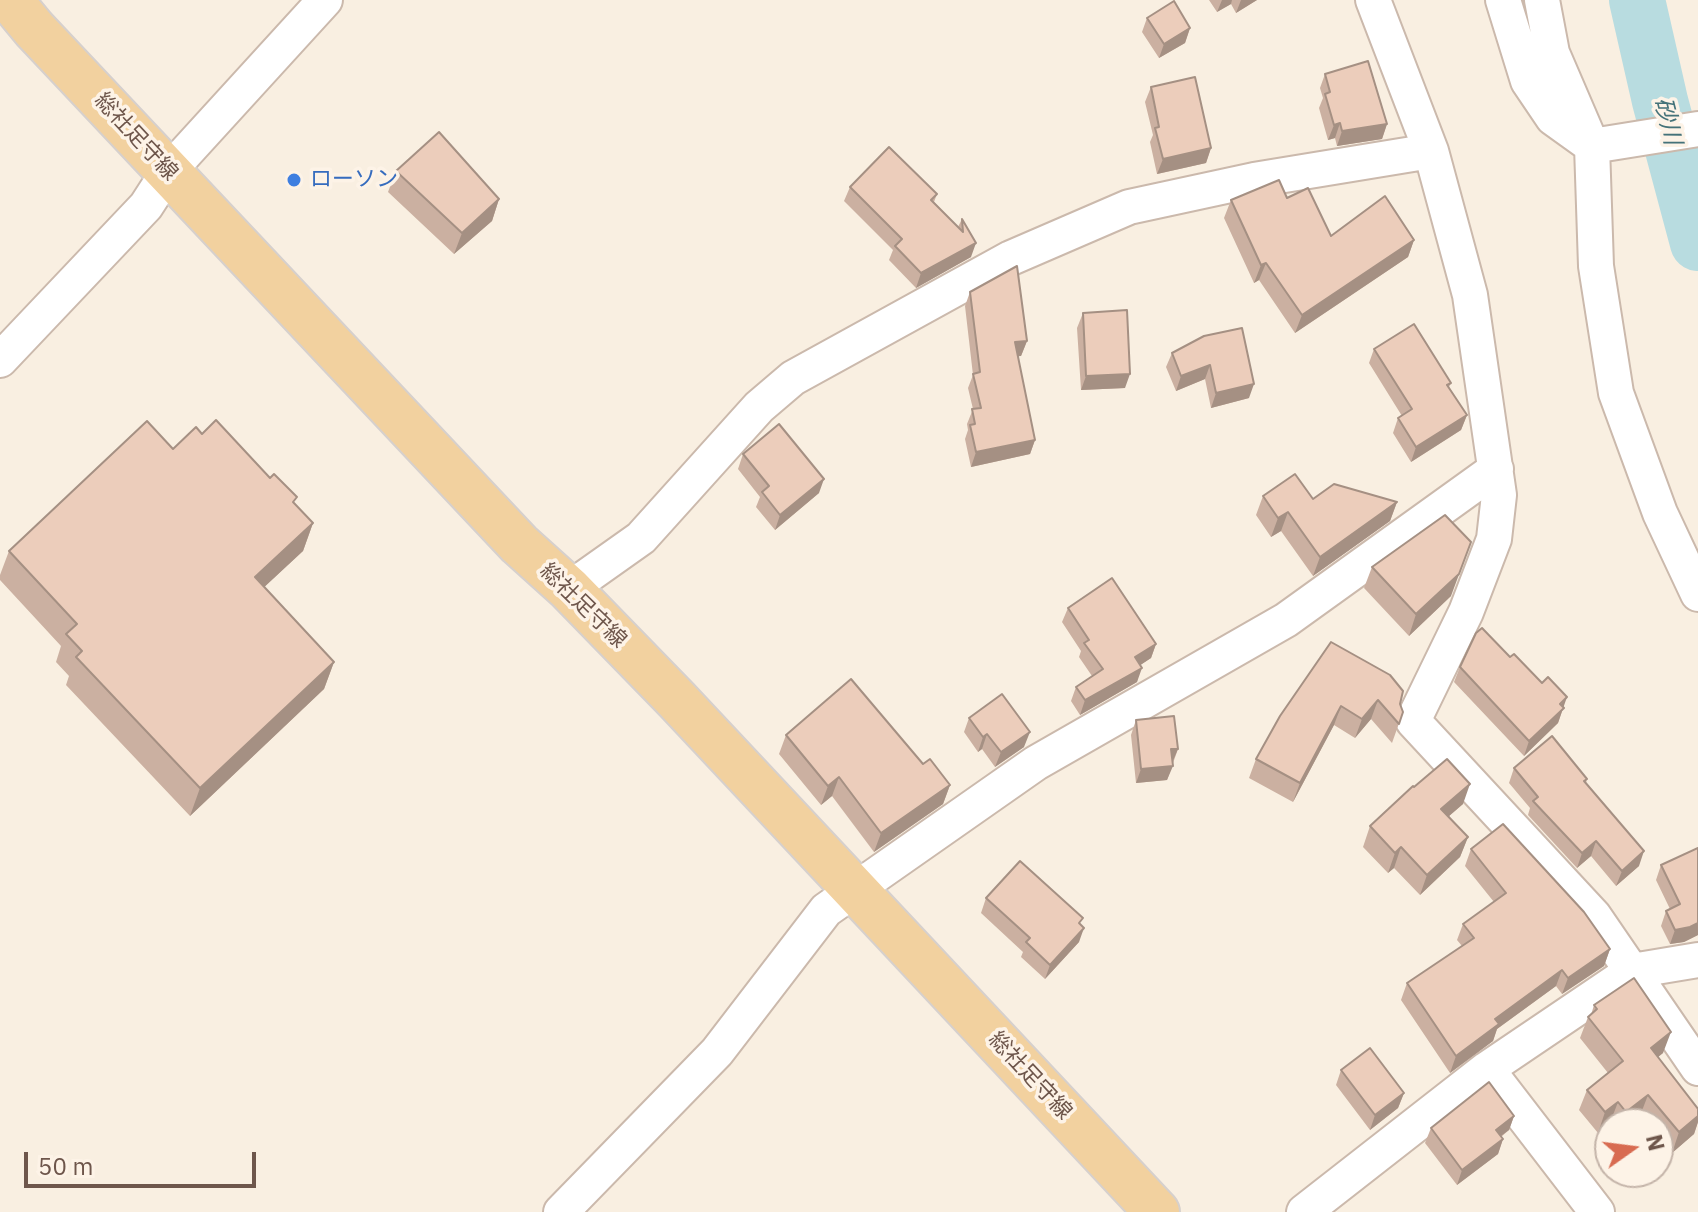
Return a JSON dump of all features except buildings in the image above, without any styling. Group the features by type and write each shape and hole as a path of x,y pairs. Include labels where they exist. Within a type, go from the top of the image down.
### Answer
{"main road":[{"name":"総社足守線","path":"10,0 509,534 569,589 857,890 1157,1212"}],"street":[{"path":"0,360 146,206 168,172 325,0"},
{"path":"1373,0 1431,151 1470,295 1499,495 1494,539 1466,612 1413,721 1594,916 1698,1068"},
{"path":"1503,0 1528,81 1553,118 1604,145 1698,129"},
{"path":"1542,0 1552,53 1604,145 1596,266 1616,393 1660,513 1698,594"},
{"path":"569,589 641,538 759,407 793,378 1011,258 1129,207 1254,180 1431,151"},
{"path":"561,1212 717,1052 826,910 1036,763 1286,620 1496,469"},
{"path":"1304,1212 1487,1069 1632,971 1698,960"},
{"path":"1487,1069 1590,1210"}],"waterway":[{"name":"砂川","path":"1637,0 1698,243"}],"place":[{"name":"ローソン","path":"294,180"}]}
